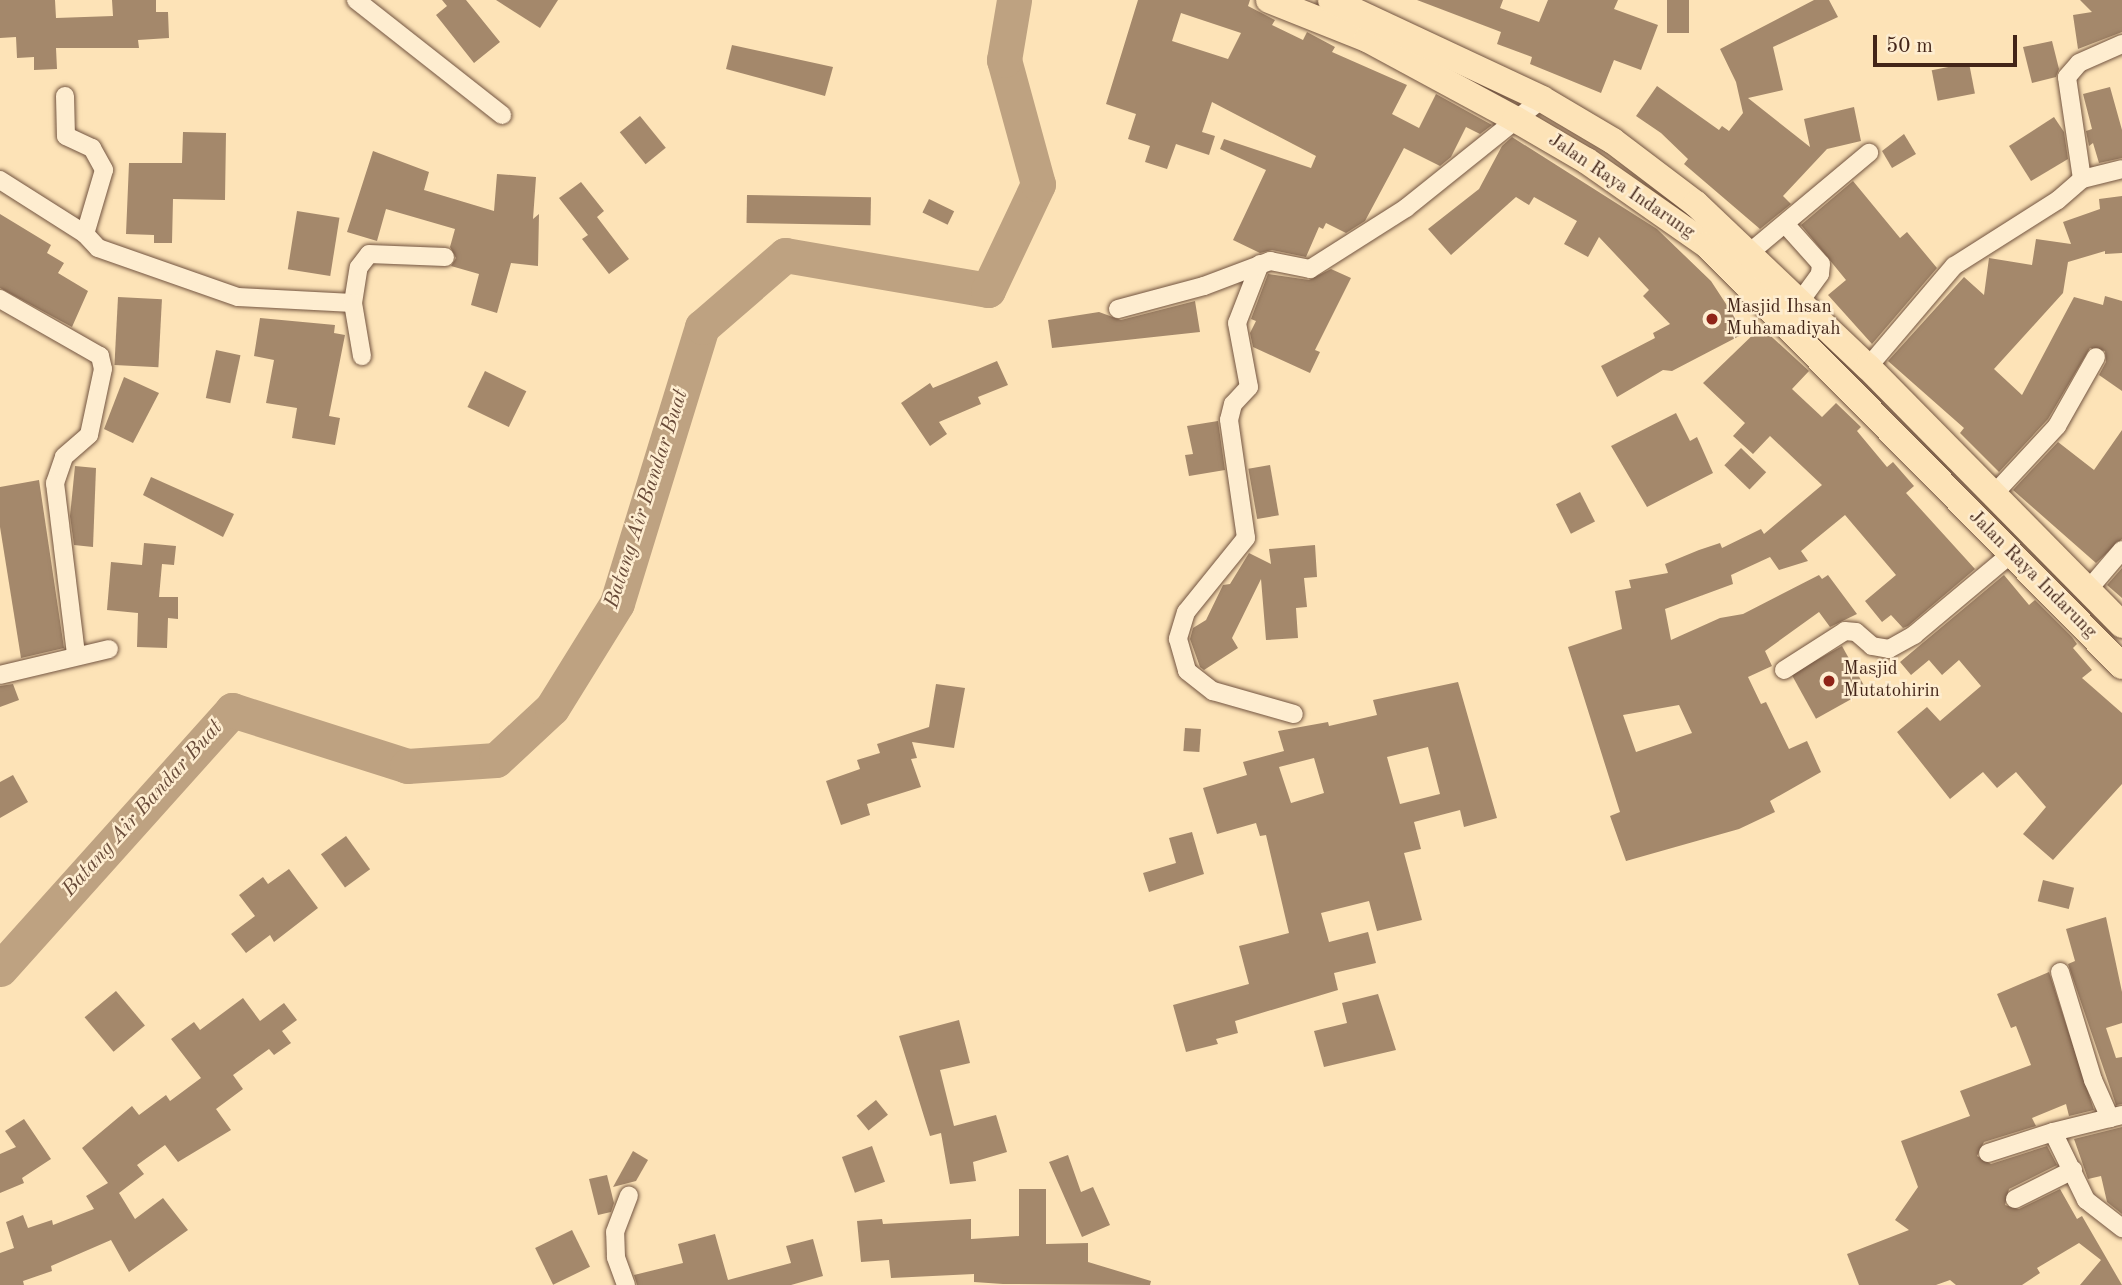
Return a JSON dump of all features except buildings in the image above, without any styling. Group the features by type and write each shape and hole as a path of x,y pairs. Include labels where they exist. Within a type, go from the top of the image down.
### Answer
{"highway":[{"name":"Jalan Raya Indarung","path":"1269,0 1367,39 1515,119 1587,161 1707,246 2122,666"},
{"name":"Jalan Raya Indarung","path":"1331,0 1542,99 1614,141 1696,204 1868,367 2122,625"}],"street":[{"path":"356,0 502,116"},
{"path":"2081,179 2067,77 2079,63 2122,44"},
{"path":"65,96 66,136 92,148 104,170 85,234"},
{"path":"1118,309 1204,286 1260,264 1280,261 1310,269 1406,208 1542,99"},
{"path":"1748,254 1869,153"},
{"path":"1868,367 1954,266 2058,200 2081,179 2122,169"},
{"path":"0,180 85,234 98,248 227,295 353,303"},
{"path":"1786,225 1821,264 1820,274 1800,302"},
{"path":"362,356 353,303 359,267 369,254 445,257"},
{"path":"1260,264 1237,323 1250,387 1234,404 1229,421 1246,538 1186,612 1178,639 1187,671 1213,691 1294,714"},
{"path":"0,299 100,356 103,369 89,435 64,457 55,483 76,654"},
{"path":"1994,494 2057,426 2095,357"},
{"path":"2087,591 2122,550"},
{"path":"1784,670 1845,631 1856,632 1872,646 1889,649 1914,635 2011,554"},
{"path":"0,675 76,654 109,649"},
{"path":"1988,1153 2053,1132 2116,1117 2093,1080 2060,972"},
{"path":"2053,1132 2086,1200 2122,1228"},
{"path":"2015,1199 2073,1170"},
{"path":"626,1285 616,1257 615,1232 629,1196"}],"waterway":[{"name":"Batang Air Bandar Buat","path":"0,969 232,710 407,766 496,760 552,708 617,603 702,327 785,255 988,290 1038,184 1004,60 1014,0"}],"place":[{"name":"Masjid Ihsan Muhamadiyah","path":"1712,319"},
{"name":"Masjid Mutatohirin","path":"1829,681"}]}
